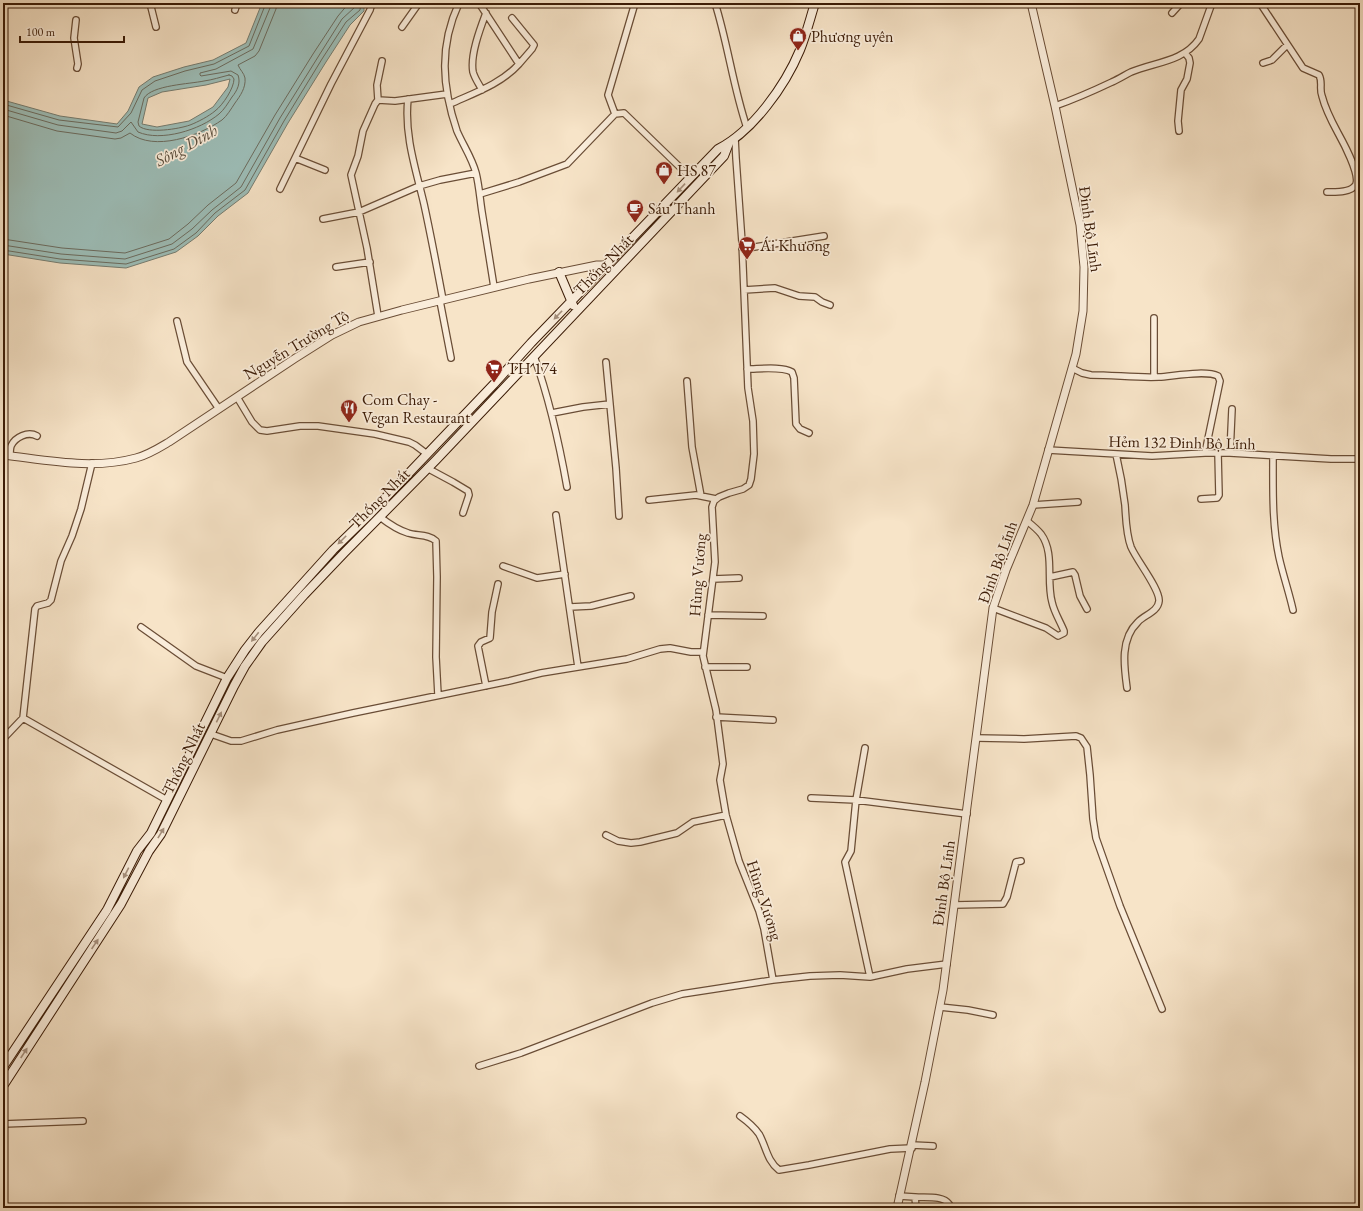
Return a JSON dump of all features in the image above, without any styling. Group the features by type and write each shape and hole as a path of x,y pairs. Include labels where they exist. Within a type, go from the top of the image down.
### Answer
{"main road":[{"path":"732,141 770,101 795,60 803,42 815,3"},
{"name":"Thống Nhất","path":"3,1067 106,910 137,851 151,833 227,678 245,650 277,611 333,550 427,454 531,343 718,150 732,141"},
{"name":"Thống Nhất","path":"3,1086 121,904 149,851 161,834 239,676 262,642 344,552 380,518 720,161 732,141"},
{"path":"559,272 571,302 577,311"},
{"path":"443,437 450,444"},
{"path":"174,786 182,792"},
{"path":"37,1015 45,1021"}],"street":[{"path":"150,3 156,27"},
{"path":"235,10 237,3"},
{"path":"280,189 370,10 372,3"},
{"path":"402,28 419,3"},
{"path":"459,3 453,15 446,40 444,61 447,94 458,132 476,173 494,288"},
{"path":"479,3 519,64"},
{"path":"615,114 608,96 635,3"},
{"path":"714,3 730,58 737,98 746,128"},
{"name":"Đinh Bộ Lĩnh","path":"897,1208 912,1146 940,1007 994,608 1006,570 1033,505 1072,368 1080,334 1083,311 1083,252 1080,225 1055,106 1031,3"},
{"path":"1172,13 1181,3"},
{"path":"1055,106 1081,96 1141,68 1172,60 1185,53 1196,44 1199,39 1212,3"},
{"path":"1260,3 1303,68 1315,73 1320,78 1322,96 1334,125 1346,147 1356,176 1356,184 1351,188 1342,191 1327,192"},
{"path":"482,90 474,76 473,64 477,38 486,13"},
{"path":"450,104 482,90 508,75 532,50 534,45 512,18"},
{"path":"76,20 74,38 78,64 77,68"},
{"path":"1263,63 1272,60 1287,45"},
{"path":"1179,131 1178,121 1181,90 1187,79 1190,63 1189,58 1185,53"},
{"path":"378,316 370,262 352,184 351,172 358,156 363,131 378,100 377,85 382,61"},
{"path":"378,100 391,102 447,94"},
{"path":"408,100 406,125 433,244 451,358"},
{"path":"480,194 519,182 567,164 615,114 624,113 691,178"},
{"path":"650,500 686,496 701,496 716,499 745,488 749,485 752,479 754,431 748,388 742,249 736,158 732,141"},
{"path":"295,158 325,170"},
{"path":"323,219 359,212 419,186 476,173"},
{"path":"742,249 824,236"},
{"path":"336,267 370,262"},
{"name":"Nguyễn Trường Tộ","path":"6,455 59,462 92,464 118,462 137,458 152,452 185,433 280,368 332,335 359,322 378,316 559,272 596,265 606,265"},
{"path":"606,265 614,272"},
{"path":"744,290 775,288 799,296 815,297 822,302 830,304"},
{"path":"1154,318 1154,377"},
{"path":"177,321 187,362 219,409"},
{"path":"534,356 552,413 567,487"},
{"path":"606,362 619,516"},
{"path":"1072,368 1082,373 1091,375 1154,377 1209,374 1220,378 1205,453"},
{"path":"747,369 787,370 792,372 794,378 796,424 800,429 810,433"},
{"path":"687,381 692,447 701,496"},
{"path":"237,397 252,422 260,430 267,431 283,427 308,426 355,431 409,442 416,445 427,454"},
{"path":"552,413 610,404"},
{"path":"1230,453 1232,409"},
{"path":"6,455 10,447 17,439 27,434 36,436"},
{"name":"Hẻm 132 Đinh Bộ Lĩnh","path":"1048,450 1159,456 1230,453 1360,459"},
{"path":"1201,499 1217,498 1219,495 1218,453"},
{"path":"1116,454 1130,543 1135,556 1157,592 1159,601 1157,607 1136,623 1130,632 1124,657 1127,688"},
{"path":"1273,456 1273,504 1276,537 1279,558 1293,610"},
{"path":"3,739 23,718 35,609 37,606 48,604 51,600 61,562 72,536 92,464"},
{"path":"428,468 468,491 469,495 463,513"},
{"name":"Hùng Vương","path":"716,499 712,510 715,552 713,579 703,652 705,667 712,692 723,764 720,780 726,815 739,861 759,911 764,929 773,980"},
{"path":"1033,505 1078,502"},
{"path":"556,515 578,667"},
{"path":"380,518 408,534 432,538 436,541 436,657 438,695"},
{"path":"994,608 1046,628 1057,636 1061,636 1064,633 1052,601 1048,556 1044,538 1039,531 1027,521"},
{"path":"503,566 537,578 565,574"},
{"path":"1050,577 1073,572 1080,596 1087,609"},
{"path":"713,579 740,578"},
{"path":"486,686 478,646 481,642 490,638 492,612 498,584"},
{"path":"570,607 591,606 631,596"},
{"path":"708,615 764,616"},
{"path":"141,627 196,666 227,678"},
{"path":"211,734 231,741 241,741 277,730 486,686 540,673 627,659 665,648 691,652 703,652"},
{"path":"705,667 747,668"},
{"path":"716,717 773,720"},
{"path":"23,718 167,800"},
{"path":"977,738 1024,739 1076,736 1081,738 1084,742 1090,775 1096,838 1120,906 1162,1009"},
{"path":"865,748 856,800 851,852 845,862 870,977"},
{"path":"811,798 856,800 967,814"},
{"path":"606,835 618,841 640,842 677,833 693,822 726,815"},
{"path":"954,905 1003,904 1007,897 1016,862 1021,861"},
{"path":"479,1066 521,1053 652,1003 682,994 773,980 835,975 870,977 907,969 946,964"},
{"path":"940,1007 968,1010 993,1015"},
{"path":"740,1116 757,1131 770,1160 779,1170 802,1167 883,1150 912,1146 933,1146"},
{"path":"3,1124 83,1121"},
{"path":"899,1196 942,1198 948,1201 949,1204"},
{"path":"915,1197 916,1208"}],"water":[{"name":"Sông Dinh","path":"262,3 364,3 364,11 350,25 326,62 288,123 248,193 218,216 198,236 176,252 126,268 60,263 3,254 3,100 60,116 117,124 128,111 139,87 153,77 213,60 246,43","holes":["230,79 228,87 213,107 189,121 157,127 142,124 148,98 162,92 206,85"]}],"place":[{"name":"Phương uyên","path":"798,51"},
{"name":"HS 87","path":"664,185"},
{"name":"Sáu Thanh","path":"635,223"},
{"name":"Ái Khương","path":"747,260"},
{"name":"TH 174","path":"494,383"},
{"name":"Com Chay - Vegan Restaurant","path":"349,423"}]}
